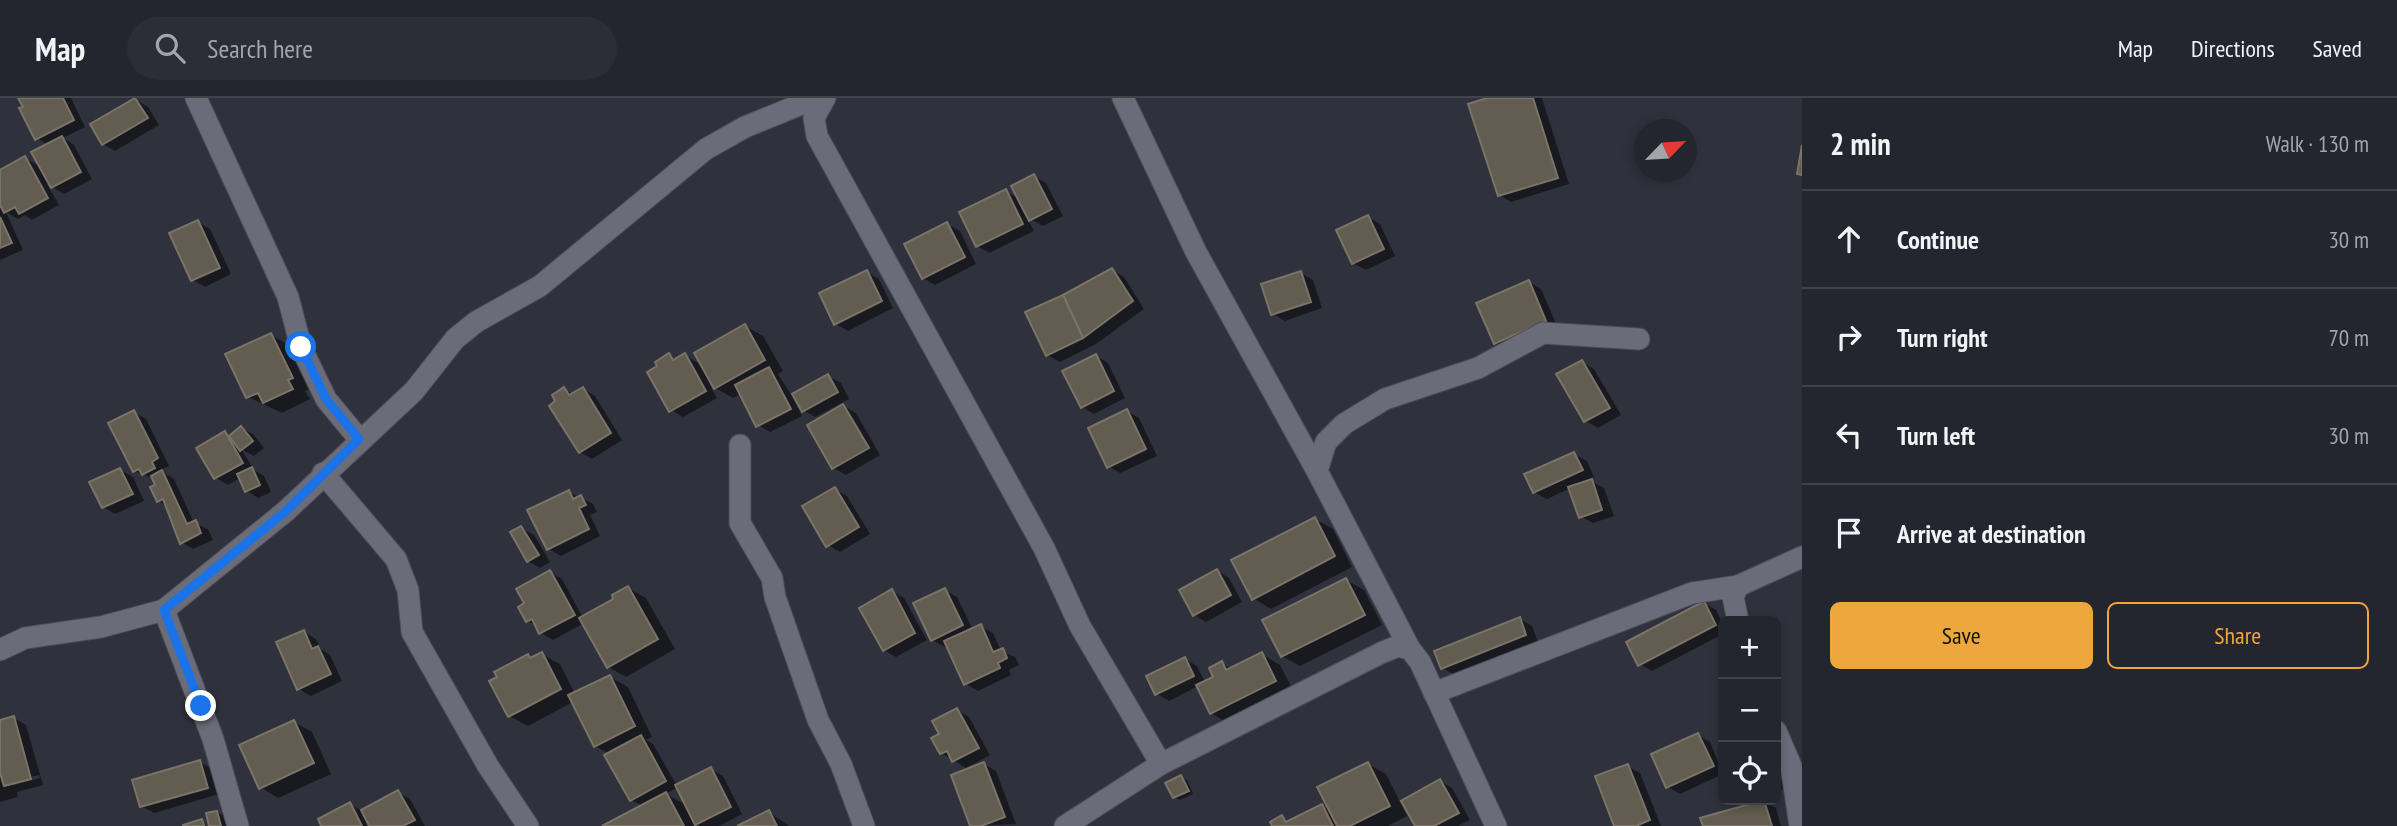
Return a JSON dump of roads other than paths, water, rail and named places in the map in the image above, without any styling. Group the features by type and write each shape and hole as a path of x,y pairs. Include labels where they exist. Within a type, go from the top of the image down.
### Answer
{"street":[{"path":"196,98 288,297 301,347 326,399 359,439"},
{"path":"825,98 814,118 817,136 1044,548 1080,626 1161,764"},
{"path":"1123,98 1196,252 1317,471 1410,649 1420,662 1496,826"},
{"path":"0,650 25,638 101,627 164,610 286,511 359,439 414,391 455,339 476,322 540,286 706,149 802,101"},
{"path":"1317,471 1326,442 1344,424 1385,400 1478,368 1513,346 1543,333 1639,339"},
{"path":"740,445 740,523 772,578 775,597 818,720 841,764 863,826"},
{"path":"323,473 396,559 408,590 412,632 488,766 528,826"},
{"path":"1434,693 1692,593 1738,586 1802,557"},
{"path":"1737,616 1732,597 1738,586"},
{"path":"164,610 213,739 238,826"},
{"path":"1065,826 1161,764 1381,653 1398,646 1410,649"},
{"path":"1781,742 1791,766 1800,826"}]}
